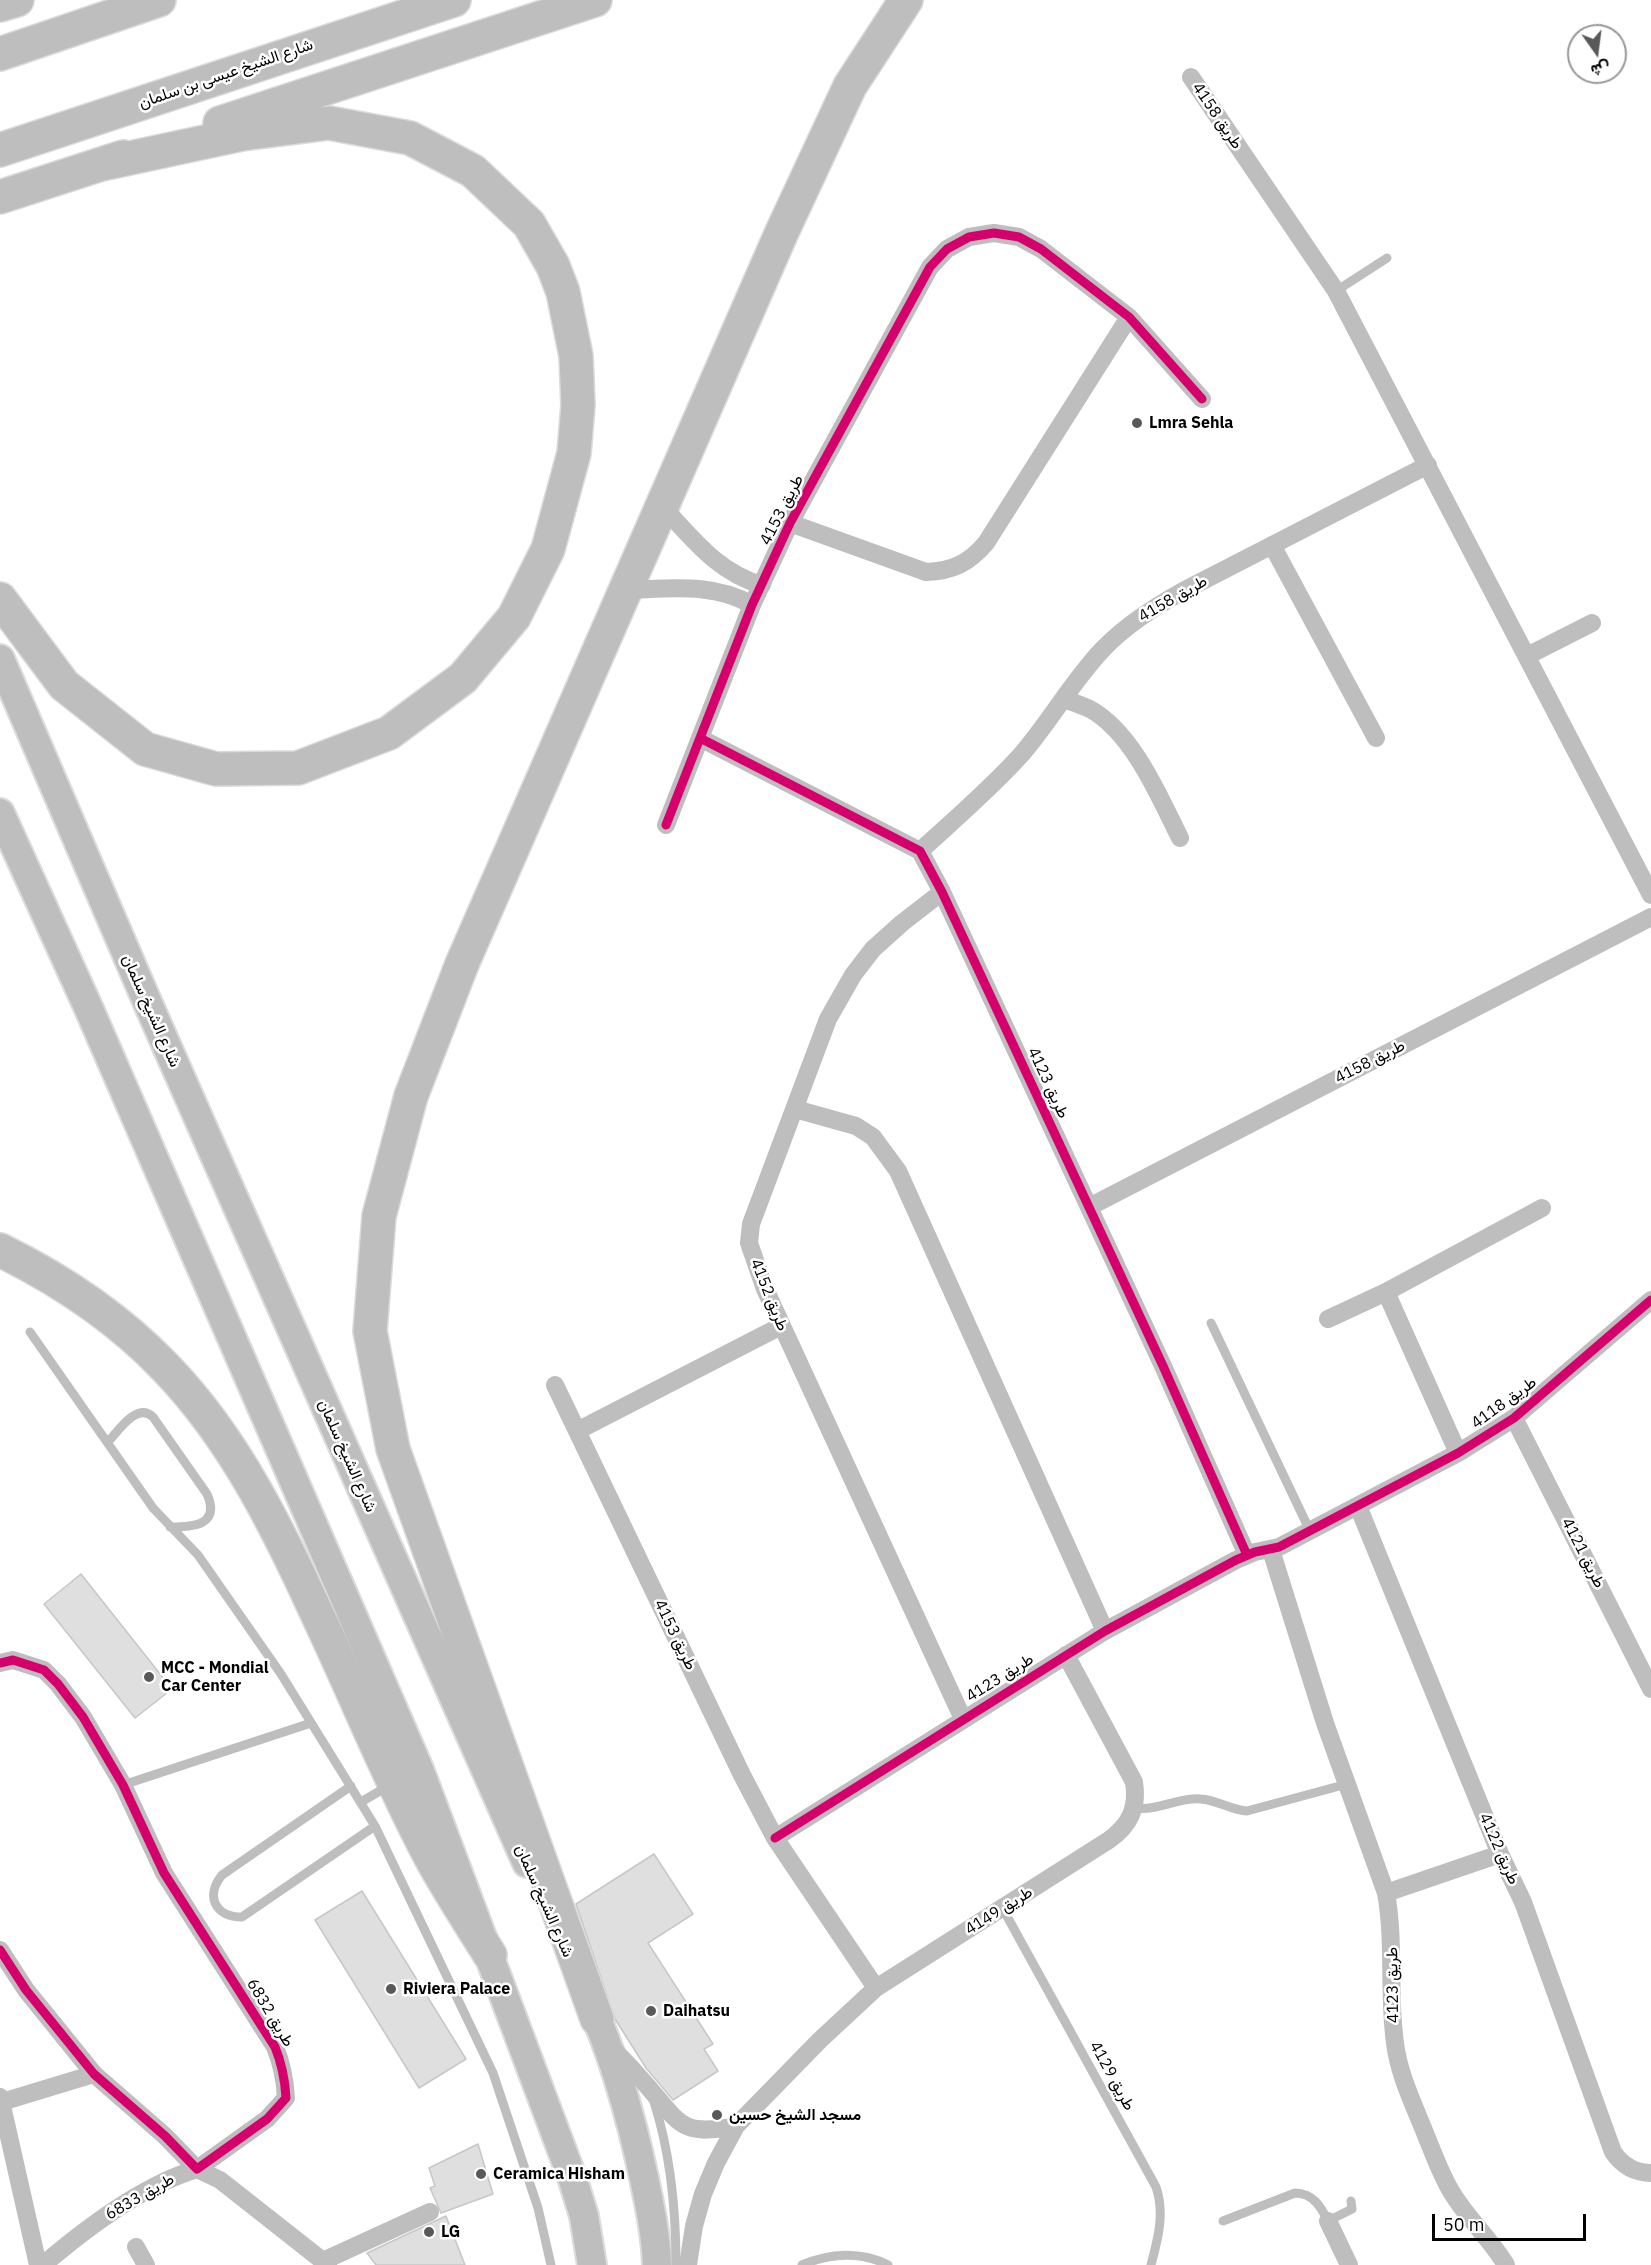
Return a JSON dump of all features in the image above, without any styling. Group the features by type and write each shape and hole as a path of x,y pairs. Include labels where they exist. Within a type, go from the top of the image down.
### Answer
{"highway":[{"path":"0,5 16,0"},
{"path":"0,54 159,0"},
{"name":"شارع الشيخ عيسى بن سلمان","path":"0,150 454,0"},
{"path":"0,197 253,111 595,0"},
{"path":"601,2029 393,1449 370,1330 379,1216 411,1096 462,964 781,234 850,86 906,0"},
{"path":"0,599 64,686 145,749 216,769 298,768 389,733 463,678 514,617 548,549 574,453 578,405 576,356 563,292 529,224 473,171 410,138 329,123 242,134 102,164"},
{"path":"0,1250 56,1280 114,1320 166,1368 215,1426 257,1490 407,1775 431,1857 490,1955"}],"main road":[{"name":"شارع الشيخ سلمان","path":"0,659 149,1006 601,2029 618,2079 638,2152 649,2206 657,2265"},
{"path":"0,813 94,1020 407,1775"},
{"path":"490,1955 572,2177 584,2216 592,2265"}],"street":[{"name":"طريق 4158","path":"1191,77 1336,291 1651,895"},
{"name":"طريق 4153","path":"666,825 752,605 790,523 930,267 947,249 969,237 994,232 1019,237 1041,249 1129,316 986,543 975,556 961,566 944,572 926,572 790,523"},
{"path":"1129,316 1202,399"},
{"name":"طريق 4158","path":"920,851 999,778 1039,733 1101,652 1134,621 1163,602 1428,465"},
{"path":"662,506 721,567 740,578 762,585"},
{"path":"1272,545 1376,738"},
{"path":"625,590 710,589 739,597 752,605"},
{"path":"1527,656 1592,623"},
{"path":"1064,699 1090,709 1109,723 1131,750 1154,785 1180,838"},
{"path":"700,738 920,851"},
{"name":"طريق 4123","path":"920,851 942,892 1163,1366 1247,1555"},
{"name":"طريق 4152","path":"942,892 873,949 853,975 828,1018 810,1060 795,1109 751,1224 749,1243 782,1326 963,1719"},
{"name":"طريق 4158","path":"1089,1207 1651,917"},
{"path":"795,1109 856,1126 873,1137 898,1171 1105,1631"},
{"path":"1328,1318 1386,1292 1542,1208"},
{"path":"1386,1292 1458,1453"},
{"name":"طريق 4118","path":"1358,1506 1458,1453 1514,1418 1651,1300"},
{"path":"577,1431 782,1326"},
{"name":"طريق 4153","path":"555,1385 736,1764 775,1838 876,1988"},
{"name":"طريق 4121","path":"1514,1418 1651,1689"},
{"name":"طريق 4123","path":"775,1838 1105,1631 1247,1555 1271,1550 1358,1506"},
{"name":"طريق 4122","path":"1358,1506 1500,1854 1523,1902 1613,2151 1625,2166 1651,2173"},
{"name":"طريق 4123","path":"1271,1550 1325,1723 1386,1893 1392,1948 1390,1983 1395,2042 1403,2077 1453,2195 1506,2265"},
{"path":"1066,1656 1129,1770 1135,1789 1134,1808"},
{"name":"طريق 6832","path":"0,1663 13,1660 45,1670 83,1717 123,1785 164,1873 275,2047 281,2061 286,2098 267,2119 197,2169"},
{"name":"طريق 4149","path":"688,2265 694,2226 704,2194 716,2163 736,2126 820,2040 876,1988 1121,1832 1134,1808"},
{"path":"1386,1893 1500,1854"},
{"path":"0,1950 26,1990 94,2074 165,2136 197,2169 220,2180 325,2263 430,2212"},
{"path":"601,2029 668,2113 681,2124 696,2130 710,2131 736,2126"},
{"path":"38,2265 1,2099 94,2074"},
{"name":"طريق 6833","path":"43,2265 74,2239 114,2211 179,2174 197,2169"},
{"path":"1328,2221 1349,2265"},
{"path":"136,2247 146,2265"}],"lane":[{"path":"1336,291 1387,258"},
{"path":"1212,1323 1310,1531"},
{"path":"30,1332 150,1503 198,1555 281,1674 375,1826 493,2073 538,2208 551,2265"},
{"path":"108,1442 135,1414 148,1413 153,1417 211,1503 211,1512 199,1525 170,1527"},
{"path":"123,1785 311,1723"},
{"path":"361,1802 407,1775"},
{"path":"1134,1808 1159,1808 1203,1799 1247,1811 1347,1784"},
{"path":"351,1786 222,1875 215,1883 213,1894 215,1904 222,1912 232,1917 242,1917 375,1826"},
{"name":"طريق 4129","path":"1003,1909 1156,2187 1161,2219 1151,2265"},
{"path":"649,2088 660,2122 671,2171 675,2206 676,2265"},
{"path":"1223,2222 1295,2193 1302,2193 1314,2199 1328,2221 1352,2209 1351,2201"},
{"path":"802,2265 821,2258 854,2255 888,2265"}],"building":[{"path":"81,1574 172,1689 135,1718 44,1604"},
{"name":"Daihatsu","path":"654,1854 693,1914 648,1943 713,2044 704,2049 718,2071 673,2100 646,2068 615,2019 576,1904"},
{"name":"Riviera Palace","path":"362,1891 466,2059 419,2088 315,1920"},
{"path":"478,2144 493,2194 441,2213 430,2188 435,2186 429,2168"},
{"name":"LG","path":"446,2216 465,2265 376,2265 367,2253"}],"cycle path":[{"path":"666,825 752,605 790,523 930,267 947,249 969,237 994,233 1019,237 1041,249 1129,317 1202,399"},
{"path":"700,738 920,851 942,892 1163,1366 1247,1555"},
{"path":"775,1838 1105,1631 1236,1560 1255,1552 1279,1547 1458,1453 1514,1418 1651,1300"},
{"path":"0,1663 13,1660 44,1670 58,1684 83,1717 123,1785 164,1873 275,2047 283,2072 286,2098 267,2119 197,2169 165,2136 94,2074 26,1990 0,1950"}],"place":[{"name":"Lmra Sehla","path":"1137,423"},
{"name":"MCC - Mondial Car Center","path":"149,1677"},
{"name":"Riviera Palace","path":"391,1989"},
{"name":"Daihatsu","path":"651,2011"},
{"name":"مسجد الشيخ حسين","path":"717,2115"},
{"name":"Ceramica Hisham","path":"481,2174"},
{"name":"LG","path":"429,2232"}]}
